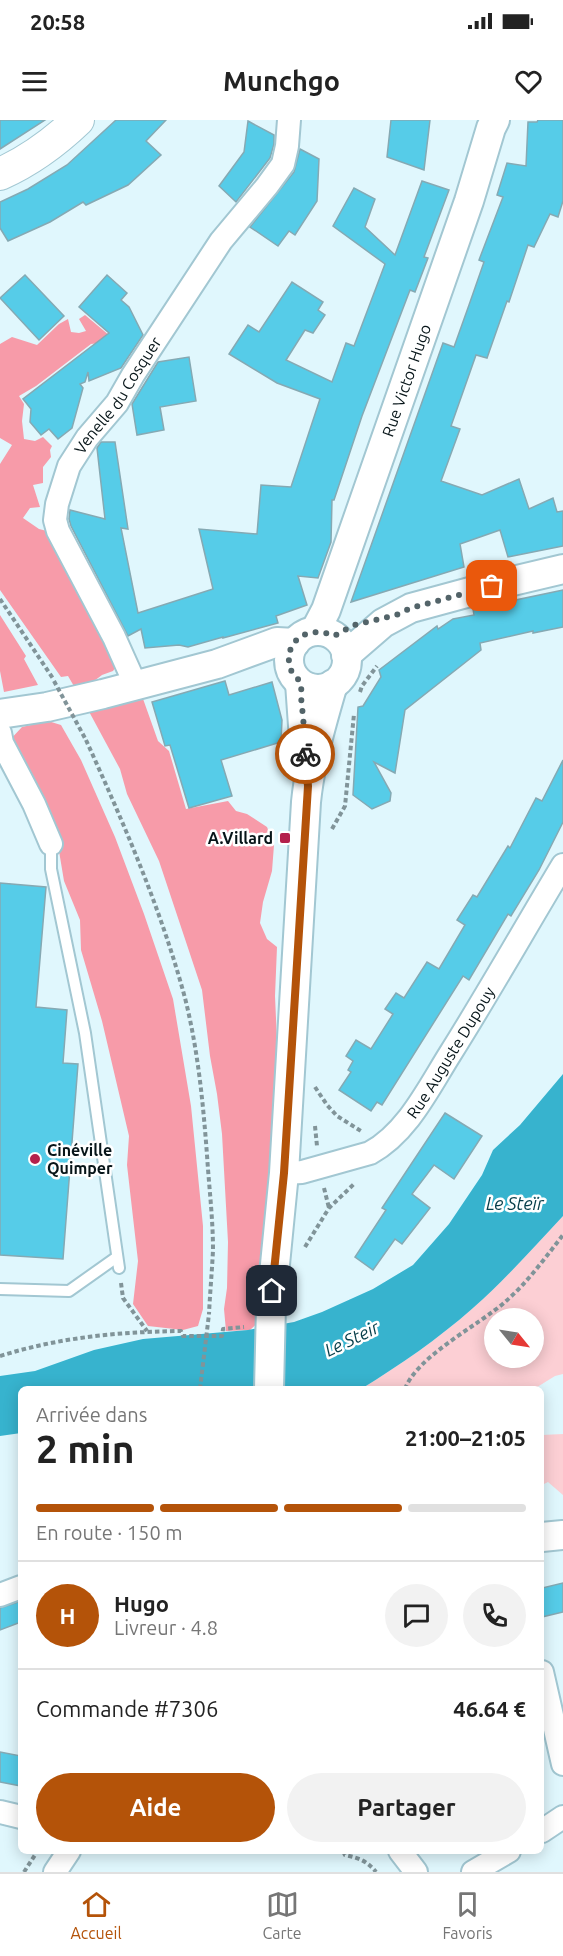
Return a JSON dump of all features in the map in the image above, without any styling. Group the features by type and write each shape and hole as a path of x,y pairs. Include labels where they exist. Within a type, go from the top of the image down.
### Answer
{"main road":[{"path":"0,174 43,149 78,120"}],"street":[{"name":"Venelle du Cosquer","path":"136,686 114,637 61,540 55,520 58,496 65,475 87,438 117,404 133,375 221,241 283,164 289,120"},
{"name":"Rue Victor Hugo","path":"313,652 326,609 466,211 492,123"},
{"path":"0,714 47,707 136,686 246,654 277,642 313,652 372,632 396,615 411,608 563,569"},
{"path":"269,1386 262,1326 271,1305 284,1173 308,786 321,725 333,684 316,688 313,652"},
{"path":"308,786 304,761 313,652"},
{"path":"0,733 2,743 34,804 51,844"},
{"name":"Rue Auguste Dupouy","path":"284,1173 302,1172 319,1167 370,1143 380,1148 398,1132 425,1094 503,968 563,865"},
{"path":"544,1537 563,1534"},
{"path":"0,1595 18,1588"},
{"path":"544,1681 563,1764"},
{"path":"0,1812 18,1816"},
{"path":"544,1830 563,1817"},
{"path":"55,1872 67,1854"},
{"path":"402,1854 416,1872"},
{"path":"473,1872 504,1854"}],"lane":[{"path":"0,1288 69,1292 118,1262 85,1033 51,869 51,844"}],"path":[{"path":"0,599 54,681 86,740 135,853 164,930 185,1000 202,1088 212,1211 213,1250 209,1314 200,1386"},
{"path":"359,695 362,686 380,663"},
{"path":"345,806 355,711"},
{"path":"290,1075 306,1078 317,1089 327,1105 338,1116 362,1131 370,1143 362,1176 329,1208 303,1251"},
{"path":"316,1099 317,1089"},
{"path":"315,1118 319,1167"},
{"path":"406,1386 414,1375 451,1340 506,1301 563,1235"},
{"path":"118,1262 123,1299 147,1332"},
{"path":"0,1356 78,1337 181,1330 183,1336 222,1336 223,1329 262,1326"},
{"path":"24,1872 36,1854"},
{"path":"344,1854 369,1863 376,1872"}],"shaded area":[{"path":"85,315 116,341 91,344 36,386 19,396 24,404 22,421 24,439 35,441 43,437 52,446 51,457 43,467 43,483 33,485 40,507 30,508 23,518 39,529 47,531 119,662 113,671 102,675 78,693 68,676 61,677 0,590 0,464 12,445 0,438 0,344 12,337 37,345 59,324 68,319 71,332 86,331 79,319"},
{"path":"0,615 26,656 24,659 38,685 4,692 0,671"},
{"path":"142,696 158,741 169,751 186,809 228,801 236,811 247,814 267,827 274,845 272,871 260,923 267,939 277,947 276,1085 262,1319 250,1330 226,1331 224,1309 228,1242 222,1134 202,990 159,861 127,794 120,769 86,706"},
{"path":"48,721 61,725 81,760 115,837 173,999 191,1106 203,1226 203,1309 198,1326 183,1330 148,1326 133,1304 138,1261 127,1165 129,1136 102,1021 81,950 80,920 64,881 58,845 8,742 22,727"},
{"path":"563,1216 563,1374 539,1386 366,1386 460,1319 496,1286"},
{"path":"563,1434 563,1495 548,1482 544,1484 544,1435"}],"water":[{"name":"Le Steïr","path":"563,1074 563,1216 508,1275 473,1308 432,1341 366,1386 18,1386 18,1433 0,1436 0,1376 35,1371 94,1350 143,1339 248,1330 294,1322 373,1289 413,1265 449,1224 482,1175 493,1150 520,1125"}],"building":[{"path":"0,120 45,120 0,149"},
{"path":"116,120 166,120 146,141 161,155 128,185 86,205 83,202 50,222 8,241 0,228 0,202 28,189 67,165"},
{"path":"391,120 430,120 424,170 387,157"},
{"path":"563,120 563,201 558,217 550,214 534,247 528,245 487,358 476,355 451,426 460,429 441,481 482,495 519,479 529,509 553,498 557,512 563,511 563,546 508,557 500,530 460,544 464,567 351,602 443,343 454,347 469,305 484,262 479,260 503,197 497,195 507,163 526,166 528,122"},
{"path":"248,121 274,135 274,144 270,158 236,202 219,186 244,152"},
{"path":"300,149 319,159 317,201 295,235 289,231 278,246 250,227 294,172"},
{"path":"422,181 449,190 424,257 428,258 415,292 410,290 362,416 334,500 332,500 331,542 318,578 298,576 307,605 276,616 278,623 223,638 188,647 179,645 145,648 141,629 128,636 69,519 70,510 105,519 97,448 101,442 115,442 128,529 121,528 138,613 213,589 199,529 257,534 261,485 291,487 320,399 277,383 229,354 248,325 259,332 292,282 323,302 318,310 325,315 313,333 305,330 286,360 332,382 346,343 354,346 385,264 333,226 354,188 375,199 365,227 395,255"},
{"path":"25,275 64,316 39,340 0,298"},
{"path":"107,275 127,293 121,300 129,307 143,335 121,368 89,381 88,372 85,382 80,384 83,388 72,428 58,439 49,429 41,435 30,422 31,409 23,399 109,333 79,307"},
{"path":"189,357 196,401 160,407 164,430 137,435 132,404 158,362"},
{"path":"563,590 563,627 480,643 481,650 405,710 395,773 374,762 391,793 390,801 372,809 353,795 358,707 363,706 381,677 379,670 437,626 438,629 453,619 474,615 473,609"},
{"path":"225,681 229,695 272,682 282,720 281,742 221,760 232,796 189,808 170,745 165,746 152,702"},
{"path":"563,760 563,822 539,870 511,916 508,914 469,980 463,976 382,1105 377,1102 371,1111 339,1090 351,1072 348,1070 353,1061 346,1056 356,1040 371,1049 393,1014 385,1009 396,993 404,998 427,962 439,969 465,925 457,920 473,895 477,897 508,846 510,848 536,798 542,801"},
{"name":"Cinéville Quimper","path":"0,883 46,887 36,1007 67,1010 63,1063 78,1064 63,1259 0,1255"},
{"path":"445,1113 482,1136 454,1179 434,1165 412,1194 430,1208 402,1244 395,1239 373,1270 355,1257 386,1210 382,1208"},
{"path":"563,1583 563,1612 544,1617 544,1588"},
{"path":"18,1602 18,1623 0,1630 0,1608"},
{"path":"0,1752 18,1755 18,1785 0,1782"}],"way so far":[{"path":"305,754 300,683 292,672 289,657 300,637 315,631 334,636 354,625 492,586"}],"place":[{"name":"A.Villard","path":"285,838"},
{"name":"Cinéville Quimper","path":"35,1159"}],"route":[{"path":"272,1291 284,1173 308,786 305,754"}],"water label":[{"name":"Le Steir","path":"352,1339"}]}
